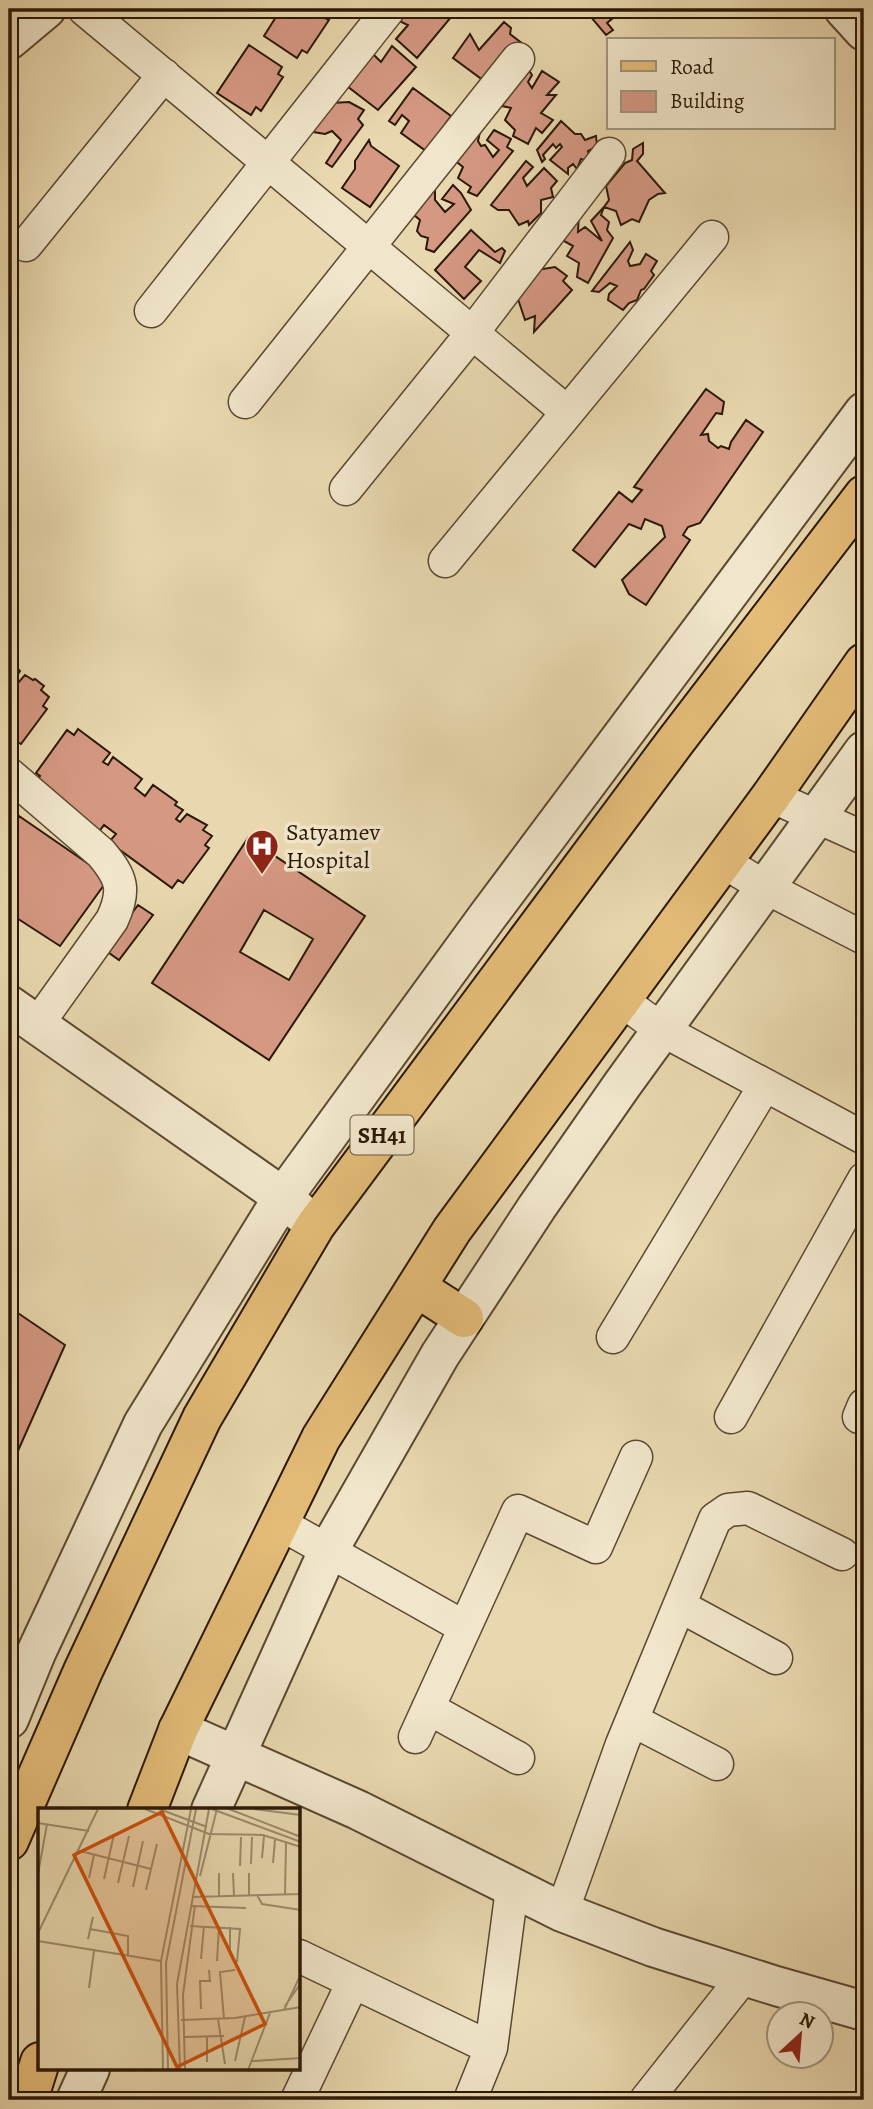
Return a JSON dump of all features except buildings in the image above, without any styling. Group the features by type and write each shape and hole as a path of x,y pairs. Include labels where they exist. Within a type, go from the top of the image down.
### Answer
{"main road":[{"name":"SH41","path":"9,1841 83,1671 202,1418 315,1226 667,753 864,495"},
{"path":"148,1808 178,1730 321,1438 452,1230 771,796 864,663"},
{"path":"416,1287 464,1318"},
{"path":"28,2100 38,2068"}],"street":[{"path":"9,40 46,9"},
{"path":"84,9 567,412"},
{"path":"151,311 389,9"},
{"path":"844,9 864,32"},
{"path":"245,402 518,59"},
{"path":"26,246 164,75"},
{"path":"346,489 472,332 609,154"},
{"path":"445,561 712,237"},
{"path":"9,1719 36,1653 143,1424 283,1197 500,900 864,412"},
{"path":"212,1808 328,1551 440,1355 537,1207 864,751"},
{"path":"9,774 101,853 113,867 120,880 122,892 112,920 23,1015 283,1197 315,1226"},
{"path":"771,796 864,838"},
{"path":"722,862 864,938"},
{"path":"500,900 537,928"},
{"path":"621,1000 662,1030 864,1138"},
{"path":"613,1337 765,1085"},
{"path":"731,1417 864,1179"},
{"path":"415,1737 519,1511 596,1548 636,1457"},
{"path":"562,1912 632,1720 715,1519 728,1510 748,1508 842,1554"},
{"path":"279,1523 464,1628"},
{"path":"680,1606 776,1658"},
{"path":"428,1708 518,1758"},
{"path":"632,1720 717,1764"},
{"path":"178,1730 358,1810 562,1912 653,1947 864,2011"},
{"path":"470,2100 491,2048 512,1889"},
{"path":"301,1957 491,2048"},
{"path":"646,2100 745,1975"},
{"path":"298,2100 354,1982"},
{"path":"76,2100 90,2070"}],"place":[{"name":"Satyamev Hospital","path":"262,876"}]}
